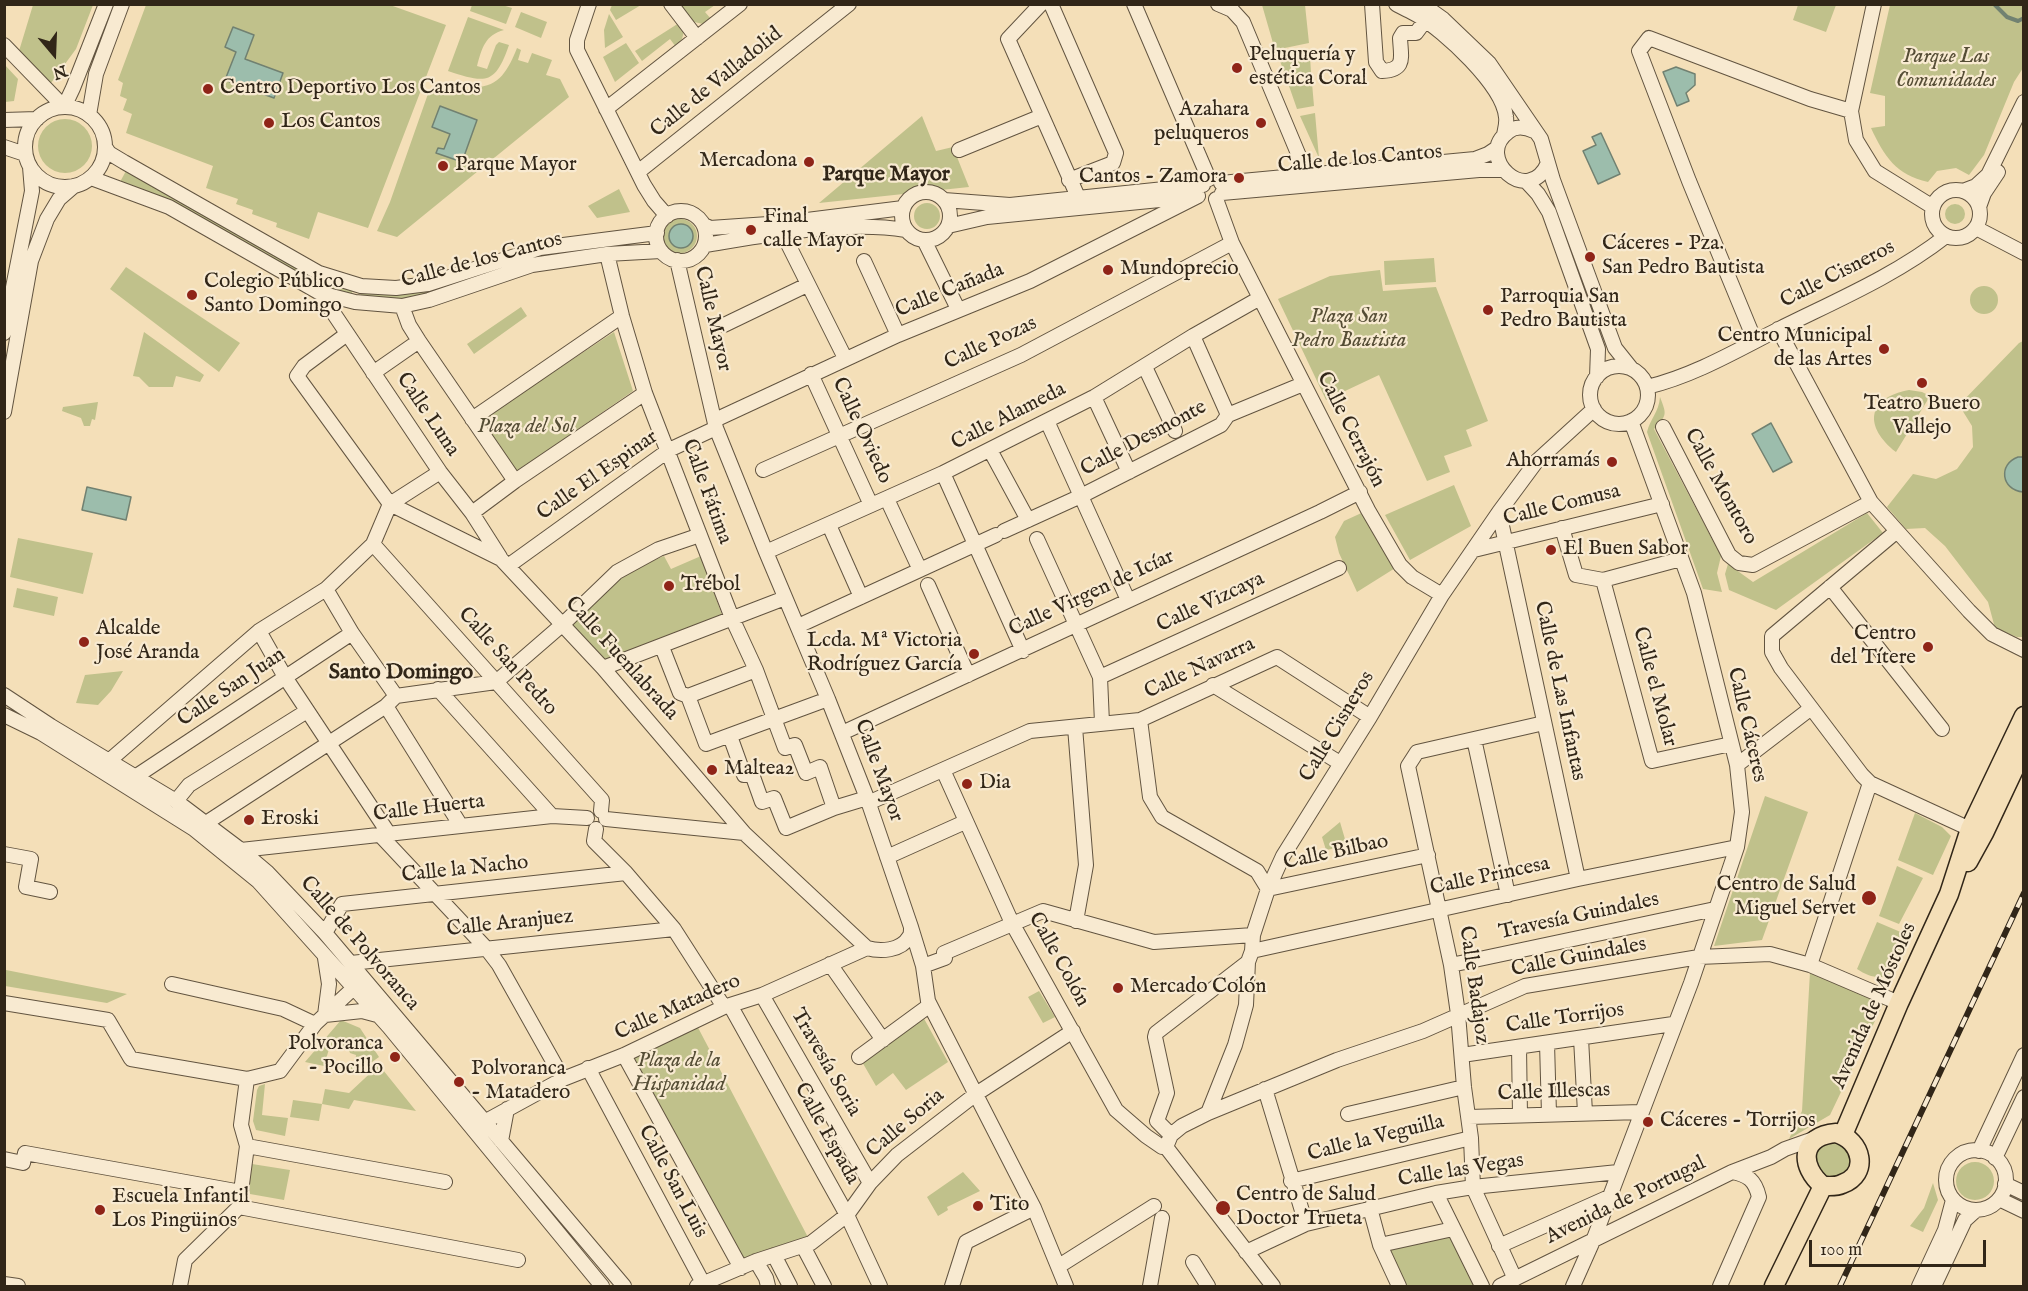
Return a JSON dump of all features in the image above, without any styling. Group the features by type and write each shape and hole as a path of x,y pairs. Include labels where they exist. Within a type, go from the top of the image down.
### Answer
{"main road":[{"name":"Avenida de Móstoles","path":"1949,894 1971,829 2024,716"},
{"name":"Avenida de Móstoles","path":"1843,1135 1899,1003 1949,894 1984,833 2024,748"},
{"path":"1826,1134 1843,1135 1857,1147 1859,1164 1857,1172 1844,1184 1823,1186 1809,1172 1806,1161 1807,1152 1818,1137 1826,1134"},
{"path":"1774,1287 1823,1186"}],"street":[{"path":"64,107 74,88 106,4"},
{"path":"88,115 96,75 122,4"},
{"path":"589,4 577,40 578,51 638,172 654,201 667,216"},
{"path":"671,4 697,38"},
{"path":"606,109 740,4"},
{"name":"Calle de Valladolid","path":"638,172 849,4"},
{"path":"1041,4 1008,39 1078,197"},
{"path":"1051,4 1116,153 1113,163 1069,180"},
{"name":"Calle Cerrajón","path":"1134,4 1232,243 1368,510 1400,565 1412,576 1442,595"},
{"path":"1218,4 1232,10 1243,22 1307,175"},
{"path":"1372,4 1376,62 1382,71 1395,70 1399,67 1400,38 1404,33 1416,33 1425,21"},
{"path":"1396,4 1425,21 1474,63 1492,84 1507,119 1501,142 1499,164 1503,170 1518,180 1526,182 1538,194 1553,222 1598,349 1597,377"},
{"path":"1422,4 1457,31 1489,63 1543,145 1615,348 1630,368 1644,379 1647,387 1647,404 1638,417 1630,421 1614,423 1599,416 1594,409 1590,393 1597,377 1604,370 1621,366 1630,368"},
{"path":"1874,4 1851,111 1856,140 1875,171 1933,207"},
{"path":"1755,341 1689,181 1639,51 1649,38 1810,99 1851,111"},
{"path":"4,45 64,107"},
{"path":"37,80 39,117"},
{"path":"2024,102 1988,175 1976,186 1963,191 1948,192 1936,200 1933,207 1933,221 1940,232 1946,236 1962,237 1976,228 1984,193 1995,180 2024,119"},
{"path":"4,333 32,191 26,141 29,129 39,117 51,110 64,107 77,109 98,124 105,147 102,164 92,178 75,186 60,199 47,219 31,261 4,412"},
{"path":"959,150 1042,116"},
{"path":"4,120 39,117"},
{"path":"1501,142 1510,130 1520,127 1534,131"},
{"name":"Calle de los Cantos","path":"948,226 987,217 1210,190 1307,175 1475,159 1488,154 1501,142"},
{"path":"4,147 28,160 41,180 57,187 75,186"},
{"name":"Calle de los Cantos","path":"105,147 109,153 124,162 319,273 361,286 396,288 428,284 540,248 657,233"},
{"path":"1526,182 1544,171 1548,163"},
{"name":"Calle de los Cantos","path":"944,200 1010,205 1078,197 1503,170"},
{"name":"Calle de los Cantos","path":"92,178 169,207 321,293 355,302 402,306 429,300 532,265 607,254 661,251"},
{"name":"Calle Cañada","path":"716,424 845,358 958,309 1030,281 1210,190"},
{"path":"1963,191 1970,195 1979,207"},
{"path":"705,245 783,234 880,226 906,230 924,240 938,237 948,226 950,212 944,200 938,195 923,192 911,198 903,208 902,216 906,230"},
{"path":"704,225 705,245 690,260 677,261 661,251 658,245 658,226 667,216 682,211 697,216 704,225 710,228 783,223 903,208"},
{"path":"1976,228 2024,253"},
{"path":"783,234 845,358"},
{"name":"Calle Cisneros","path":"1647,387 1685,374 1891,273 1927,251 1946,236"},
{"path":"924,240 958,309"},
{"name":"Calle Pozas","path":"763,470 1021,355 1232,243"},
{"name":"Calle Fátima","path":"607,254 622,316 645,393 785,748 795,744 806,773 820,767 834,808"},
{"name":"Calle Mayor","path":"677,261 716,424 867,800 911,927 921,960 930,1005 1034,1208 1059,1266 1065,1287"},
{"path":"864,261 898,335"},
{"path":"724,324 807,285"},
{"name":"Calle Luna","path":"321,293 440,472 472,513 504,562"},
{"name":"Calle Alameda","path":"766,552 943,473 1094,397 1260,298"},
{"path":"402,306 419,340 514,481"},
{"path":"472,419 622,316"},
{"path":"1778,329 1871,501 1992,634 2024,650"},
{"name":"Calle Fuenlabrada","path":"347,334 304,366 297,375 390,504 504,562 603,668 744,832 867,948"},
{"path":"1193,336 1228,415"},
{"path":"373,373 419,340"},
{"path":"1145,368 1175,431"},
{"name":"Calle Oviedo","path":"811,374 841,435 871,505"},
{"name":"Calle Desmonte","path":"798,626 1081,496 1221,425 1228,415 1303,384"},
{"path":"472,513 514,481 645,393"},
{"path":"1094,397 1129,472"},
{"name":"Calle Cisneros","path":"1208,1113 1234,1045 1246,1005 1253,935 1268,889 1283,856 1370,717 1442,595 1499,512 1536,462 1594,409"},
{"path":"1047,421 1128,600"},
{"name":"Calle Cáceres","path":"1573,1287 1610,1197 1699,957 1737,847 1742,812 1737,765 1694,593 1630,421"},
{"name":"Calle El Espinar","path":"504,562 669,450 716,424"},
{"name":"Calle Montoro","path":"1663,427 1729,555 1739,563 1753,566 1871,501"},
{"path":"990,450 1028,520"},
{"path":"110,760 259,631 326,589 373,544 390,504 440,472"},
{"path":"943,473 1023,651"},
{"name":"Calle Virgen de Icíar","path":"842,733 1023,651 1076,624 1360,492"},
{"path":"887,498 920,570"},
{"name":"Calle Comusa","path":"1473,550 1662,504"},
{"name":"Calle de Las Infantas","path":"1499,512 1578,879"},
{"path":"829,525 861,597"},
{"path":"1562,528 1576,575 1603,580 1681,560"},
{"path":"1897,531 1772,636 1772,652 1810,709 1870,783 1971,829"},
{"path":"206,823 391,701 438,689 496,682 563,624 617,572 659,549 700,536"},
{"path":"729,736 744,775 752,774 762,802 774,798 786,828 834,808 867,800 943,770 1030,730 1102,723 1100,677 1037,539"},
{"name":"Calle San Pedro","path":"373,544 602,800 597,819"},
{"name":"Calle Vizcaya","path":"1100,677 1339,568"},
{"name":"Calle el Molar","path":"1603,580 1652,761 1731,744"},
{"path":"928,585 968,675"},
{"path":"1830,587 1942,729"},
{"path":"326,589 461,826"},
{"path":"603,668 785,598"},
{"path":"259,631 285,678 328,742 384,835 499,965 563,1079"},
{"name":"Calle San Juan","path":"135,777 352,633"},
{"path":"662,647 680,693 687,696 756,670"},
{"name":"Calle Navarra","path":"1102,723 1140,720 1277,657 1370,717"},
{"path":"1213,685 1340,763"},
{"path":"438,689 552,816"},
{"name":"Calle de Polvoranca","path":"4,695 176,801 241,850 323,954 358,983 479,1126 602,1287"},
{"path":"687,696 706,744 828,699"},
{"path":"1737,765 1810,709"},
{"path":"176,801 189,785 307,711"},
{"name":"Calle de Polvoranca","path":"4,715 41,733 194,829 262,876 325,933 351,963 358,983 377,1015 479,1126 501,1141 624,1287"},
{"name":"Calle Bilbao","path":"1140,720 1150,797 1162,817 1257,872 1268,889 1428,855"},
{"name":"Calle Badajoz","path":"1515,1279 1473,1187 1469,1117 1451,965 1441,909 1408,766 1417,752 1544,723"},
{"path":"1075,727 1086,865 1076,921"},
{"path":"1474,739 1508,895"},
{"name":"Calle Colón","path":"943,770 1012,923 1116,1110 1162,1147 1168,1141"},
{"path":"1810,965 1870,783"},
{"name":"Calle Huerta","path":"241,850 552,816 744,832"},
{"name":"Calle Espada","path":"597,819 594,841 626,873 674,929 727,1006 847,1215 880,1287"},
{"path":"887,857 965,822"},
{"path":"262,876 275,847"},
{"name":"Calle Princesa","path":"1250,956 1441,909 1737,847"},
{"path":"4,854 31,859 26,887 50,892"},
{"name":"Calle la Nacho","path":"325,933 342,904 626,873"},
{"name":"Travesía Guindales","path":"1451,965 1715,909"},
{"path":"921,960 945,958 944,953 1042,911 1154,942 1253,935"},
{"path":"867,948 880,952 901,945 909,937 911,927"},
{"name":"Calle Aranjuez","path":"351,963 674,929"},
{"name":"Calle Matadero","path":"479,1126 563,1079 624,1055 727,1006 762,994 867,948"},
{"path":"320,1019 329,984 327,963 323,954"},
{"name":"Calle Guindales","path":"1168,1141 1182,1126 1208,1113 1338,1060 1423,1031 1525,986 1699,957 1770,954 1810,965 1899,1003"},
{"path":"1146,1136 1157,1121 1167,1093 1156,1033 1250,956"},
{"path":"830,964 883,1040"},
{"path":"4,1003 108,1020 131,1059 247,1079 280,1071 320,1019 358,983"},
{"path":"172,984 320,1019 362,1011 377,1015"},
{"name":"Travesía Soria","path":"762,994 870,1183"},
{"path":"859,1057 930,1005"},
{"name":"Calle Torrijos","path":"1462,1055 1674,1024"},
{"name":"Calle Soria","path":"700,1285 756,1261 811,1243 847,1215 870,1183 897,1155 976,1094 1073,1031"},
{"path":"1581,1038 1585,1113"},
{"path":"1547,1043 1549,1114"},
{"path":"1519,1047 1520,1115"},
{"path":"624,1055 741,1268"},
{"path":"1979,1151 2024,1055"},
{"name":"Calle San Luis","path":"588,1068 700,1285"},
{"path":"180,1287 185,1260 239,1207 247,1146 241,1125 247,1079"},
{"path":"1348,1114 1464,1087"},
{"path":"1265,1089 1305,1224"},
{"path":"1995,1158 2024,1097"},
{"path":"501,1141 507,1109"},
{"name":"Calle Illescas","path":"1469,1117 1641,1112"},
{"path":"1157,1121 1168,1141 1273,1287"},
{"name":"Avenida de Portugal","path":"1500,1287 1732,1172 1818,1137"},
{"name":"Calle la Veguilla","path":"1291,1181 1471,1138"},
{"path":"247,1146 445,1182"},
{"path":"1934,1287 1965,1220 1976,1210 1992,1205 1999,1199 2005,1184 2003,1169 1995,1158 1979,1151 1963,1153 1956,1157 1947,1170 1946,1186 1953,1200 1960,1206 1976,1210"},
{"path":"4,1159 23,1163 25,1153 241,1192"},
{"name":"Avenida de Portugal","path":"1771,1157 1790,1156 1806,1161"},
{"name":"Calle las Vegas","path":"1246,1252 1305,1224 1436,1193 1618,1172"},
{"path":"1720,1287 1759,1197 1756,1184 1746,1174 1732,1172"},
{"path":"2005,1184 2024,1192"},
{"path":"1436,1193 1482,1287"},
{"path":"1499,1246 1610,1197"},
{"path":"1999,1199 2024,1211"},
{"path":"1919,1287 1945,1230 1953,1200"},
{"path":"1059,1266 1154,1206"},
{"path":"239,1207 518,1260"},
{"path":"952,1287 966,1242 1034,1208"},
{"path":"1370,1208 1380,1245 1399,1287"},
{"path":"1150,1287 1162,1218"},
{"path":"1380,1245 1453,1228"},
{"path":"803,1246 824,1287"},
{"path":"774,1255 790,1287"},
{"path":"756,1261 766,1278 768,1287"},
{"path":"1193,1262 1208,1287"},
{"path":"4,1284 18,1287"}],"green space":[{"path":"612,4 641,5 616,20 610,10"},
{"path":"33,5 93,5 76,49 51,83 19,51"},
{"name":"Los Cantos","path":"146,5 390,5 446,25 368,228 318,212 309,239 276,227 277,223 252,214 253,210 236,204 238,199 206,188 213,166 126,133 132,114 123,110 127,99 120,96 123,83 118,80"},
{"path":"472,5 502,5 512,8 506,24 470,11"},
{"path":"678,5 715,5 705,12 711,19 703,24 690,21"},
{"path":"1262,5 1305,5 1309,43 1275,50"},
{"path":"1798,5 1836,5 1826,32 1793,20"},
{"name":"Parque Las Comunidades","path":"1890,5 2023,5 2023,68 2014,82 1984,155 1969,175 1956,168 1937,171 1928,182 1907,175 1886,156 1871,128 1885,126 1885,96 1870,93"},
{"path":"521,12 547,22 541,38 515,27"},
{"path":"609,14 623,37 605,48 604,30"},
{"path":"468,17 504,30 488,39 477,66 487,69 499,42 509,45 499,68 487,78 471,78 448,71"},
{"path":"679,23 684,31 676,47 670,39 642,61 635,51"},
{"path":"626,43 639,63 615,82 603,57"},
{"name":"Parque Mayor","path":"517,48 521,50 518,60 528,63 532,53 552,60 546,75 560,79 569,97 397,237 377,231 390,202 429,91 438,94 445,84 463,90 489,85 506,71"},
{"path":"1310,56 1311,73 1286,78 1280,61"},
{"path":"4,64 18,79 14,101 5,102"},
{"path":"1312,83 1314,106 1297,109 1289,86"},
{"path":"1315,113 1319,158 1300,116"},
{"path":"922,116 936,151 953,147 969,187 819,203"},
{"path":"65,119 75,121 84,127 90,136 92,146 90,156 84,165 75,171 65,173 55,171 46,165 40,156 38,146 40,136 46,127 55,121"},
{"path":"127,169 353,288 351,298 335,294 120,182"},
{"path":"619,189 630,212 597,218 588,206"},
{"path":"927,203 936,207 940,216 936,225 927,229 918,225 914,216 918,207"},
{"path":"1955,204 1962,207 1965,214 1962,221 1955,224 1948,221 1945,214 1948,207"},
{"path":"680,219 692,224 697,236 692,248 680,253 668,248 663,236 668,224"},
{"path":"1434,258 1436,282 1385,285 1384,261"},
{"path":"126,267 240,343 219,372 110,289"},
{"name":"Plaza San Pedro Bautista","path":"1380,270 1383,291 1436,287 1488,421 1466,430 1472,446 1444,456 1450,472 1427,481 1379,375 1326,400 1278,299 1330,276"},
{"path":"481,271 484,279 404,301 360,299 361,291"},
{"path":"1984,286 1994,290 1998,300 1994,310 1984,314 1974,310 1970,300 1974,290"},
{"path":"521,307 527,316 474,354 467,344"},
{"path":"144,332 204,375 200,382 176,376 173,387 149,387 139,377 133,376"},
{"name":"Plaza del Sol","path":"614,332 633,391 516,472 479,421"},
{"path":"2023,341 2023,637 2017,637 1995,628 1988,602 1945,546 1925,528 1906,529 1887,507 1913,474 1936,479 1957,469 1973,447 1972,426 1959,405"},
{"path":"1909,390 1930,396 1896,452 1878,433 1874,415 1884,400"},
{"path":"1660,397 1664,415 1654,429 1721,556 1717,573 1722,592 1703,589 1647,432"},
{"path":"98,402 95,420 92,419 90,426 84,426 81,418 62,411 63,407"},
{"path":"1454,485 1471,526 1410,560 1385,515"},
{"path":"1368,510 1400,565 1357,592 1339,553 1335,537 1344,521"},
{"path":"1867,513 1883,533 1776,610 1729,590 1725,574 1728,564 1753,582"},
{"path":"18,538 93,553 83,594 10,577"},
{"path":"664,556 671,569 701,556 723,618 603,661 572,624 626,572"},
{"path":"17,588 58,597 54,616 13,607"},
{"path":"123,671 111,691 98,705 76,703 85,675"},
{"path":"1765,796 1808,812 1762,940 1714,946"},
{"path":"1915,813 1942,827 1951,836 1933,875 1898,860"},
{"path":"1340,822 1347,846 1326,850 1322,837"},
{"path":"1897,866 1923,878 1899,924 1879,916"},
{"path":"1877,922 1910,936 1893,974 1884,977 1870,976 1857,969"},
{"path":"6,970 127,994 107,1003 5,986"},
{"path":"1810,972 1884,1002 1830,1115 1789,1139 1802,1111"},
{"path":"1039,991 1055,1017 1043,1023 1028,997"},
{"path":"922,1015 948,1062 906,1090 893,1073 876,1086 861,1060"},
{"path":"341,1020 360,1028 379,1057 354,1075 353,1072 346,1070 346,1063 355,1065 356,1055 338,1047 329,1049 324,1066 305,1062"},
{"name":"Plaza de la Hispanidad","path":"694,1020 811,1243 741,1268 624,1055"},
{"path":"379,1065 416,1111 354,1100 349,1109 322,1104 325,1089 349,1093"},
{"path":"265,1084 262,1115 288,1118 285,1136 256,1130 253,1121 257,1090 259,1086"},
{"path":"293,1100 322,1104 319,1121 290,1117"},
{"path":"1827,1141 1842,1145 1850,1154 1852,1165 1839,1179 1821,1177 1813,1155"},
{"path":"1975,1162 1989,1167 1994,1181 1989,1195 1975,1200 1961,1195 1956,1181 1961,1167"},
{"path":"252,1164 290,1170 284,1200 250,1194 248,1189"},
{"path":"963,1172 980,1191 947,1207 948,1210 938,1216 927,1197"},
{"path":"1933,1183 1938,1200 1923,1232 1910,1226 1924,1208"},
{"path":"1448,1235 1453,1238 1477,1286 1402,1286 1388,1250"}],"shaded area":[{"path":"233,27 254,35 245,59 283,73 274,98 225,80 236,52 225,47"},
{"path":"1676,67 1695,74 1695,85 1686,93 1689,101 1677,106 1663,72"},
{"path":"440,106 477,120 462,162 436,153 438,148 444,149 450,134 432,127"},
{"path":"1601,133 1620,174 1598,184 1583,151 1596,145 1592,137"},
{"path":"681,224 686,225 692,231 692,241 686,247 681,248 676,247 670,241 669,236 670,231 676,225"},
{"path":"1771,423 1792,462 1773,472 1752,434"},
{"path":"2018,457 2023,457 2023,492 2010,487 2005,476 2007,465"},
{"path":"87,487 131,497 126,520 82,510"}],"waterway":[{"path":"1994,4 2007,17 2018,21 2024,18"}],"railway":[{"path":"1840,1286 2024,893"}],"place":[{"name":"Peluquería y estética Coral","path":"1237,68"},
{"name":"Centro Deportivo Los Cantos","path":"208,89"},
{"name":"Los Cantos","path":"269,123"},
{"name":"Azahara peluqueros","path":"1261,123"},
{"name":"Mercadona","path":"809,162"},
{"name":"Parque Mayor","path":"443,166"},
{"name":"Cantos - Zamora","path":"1239,178"},
{"name":"Final calle Mayor","path":"751,230"},
{"name":"Cáceres - Pza. San Pedro Bautista","path":"1590,257"},
{"name":"Mundoprecio","path":"1108,270"},
{"name":"Colegio Público Santo Domingo","path":"192,295"},
{"name":"Parroquia San Pedro Bautista","path":"1488,310"},
{"name":"Centro Municipal de las Artes","path":"1884,349"},
{"name":"Teatro Buero Vallejo","path":"1922,383"},
{"name":"Ahorramás","path":"1612,462"},
{"name":"El Buen Sabor","path":"1551,550"},
{"name":"Trébol","path":"669,586"},
{"name":"Alcalde José Aranda","path":"84,642"},
{"name":"Centro del Títere","path":"1928,647"},
{"name":"Lcda. Mª Victoria Rodríguez García","path":"974,654"},
{"name":"Maltea2","path":"712,770"},
{"name":"Dia","path":"967,784"},
{"name":"Eroski","path":"249,820"},
{"name":"Centro de Salud Miguel Servet","path":"1869,898"},
{"name":"Mercado Colón","path":"1118,988"},
{"name":"Polvoranca - Pocillo","path":"395,1057"},
{"name":"Polvoranca - Matadero","path":"459,1082"},
{"name":"Cáceres - Torrijos","path":"1648,1122"},
{"name":"Tito","path":"978,1206"},
{"name":"Centro de Salud Doctor Trueta","path":"1223,1208"},
{"name":"Escuela Infantil Los Pingüinos","path":"100,1210"}],"district":[{"name":"Parque Mayor","path":"886,175"},
{"name":"Santo Domingo","path":"401,673"}]}
